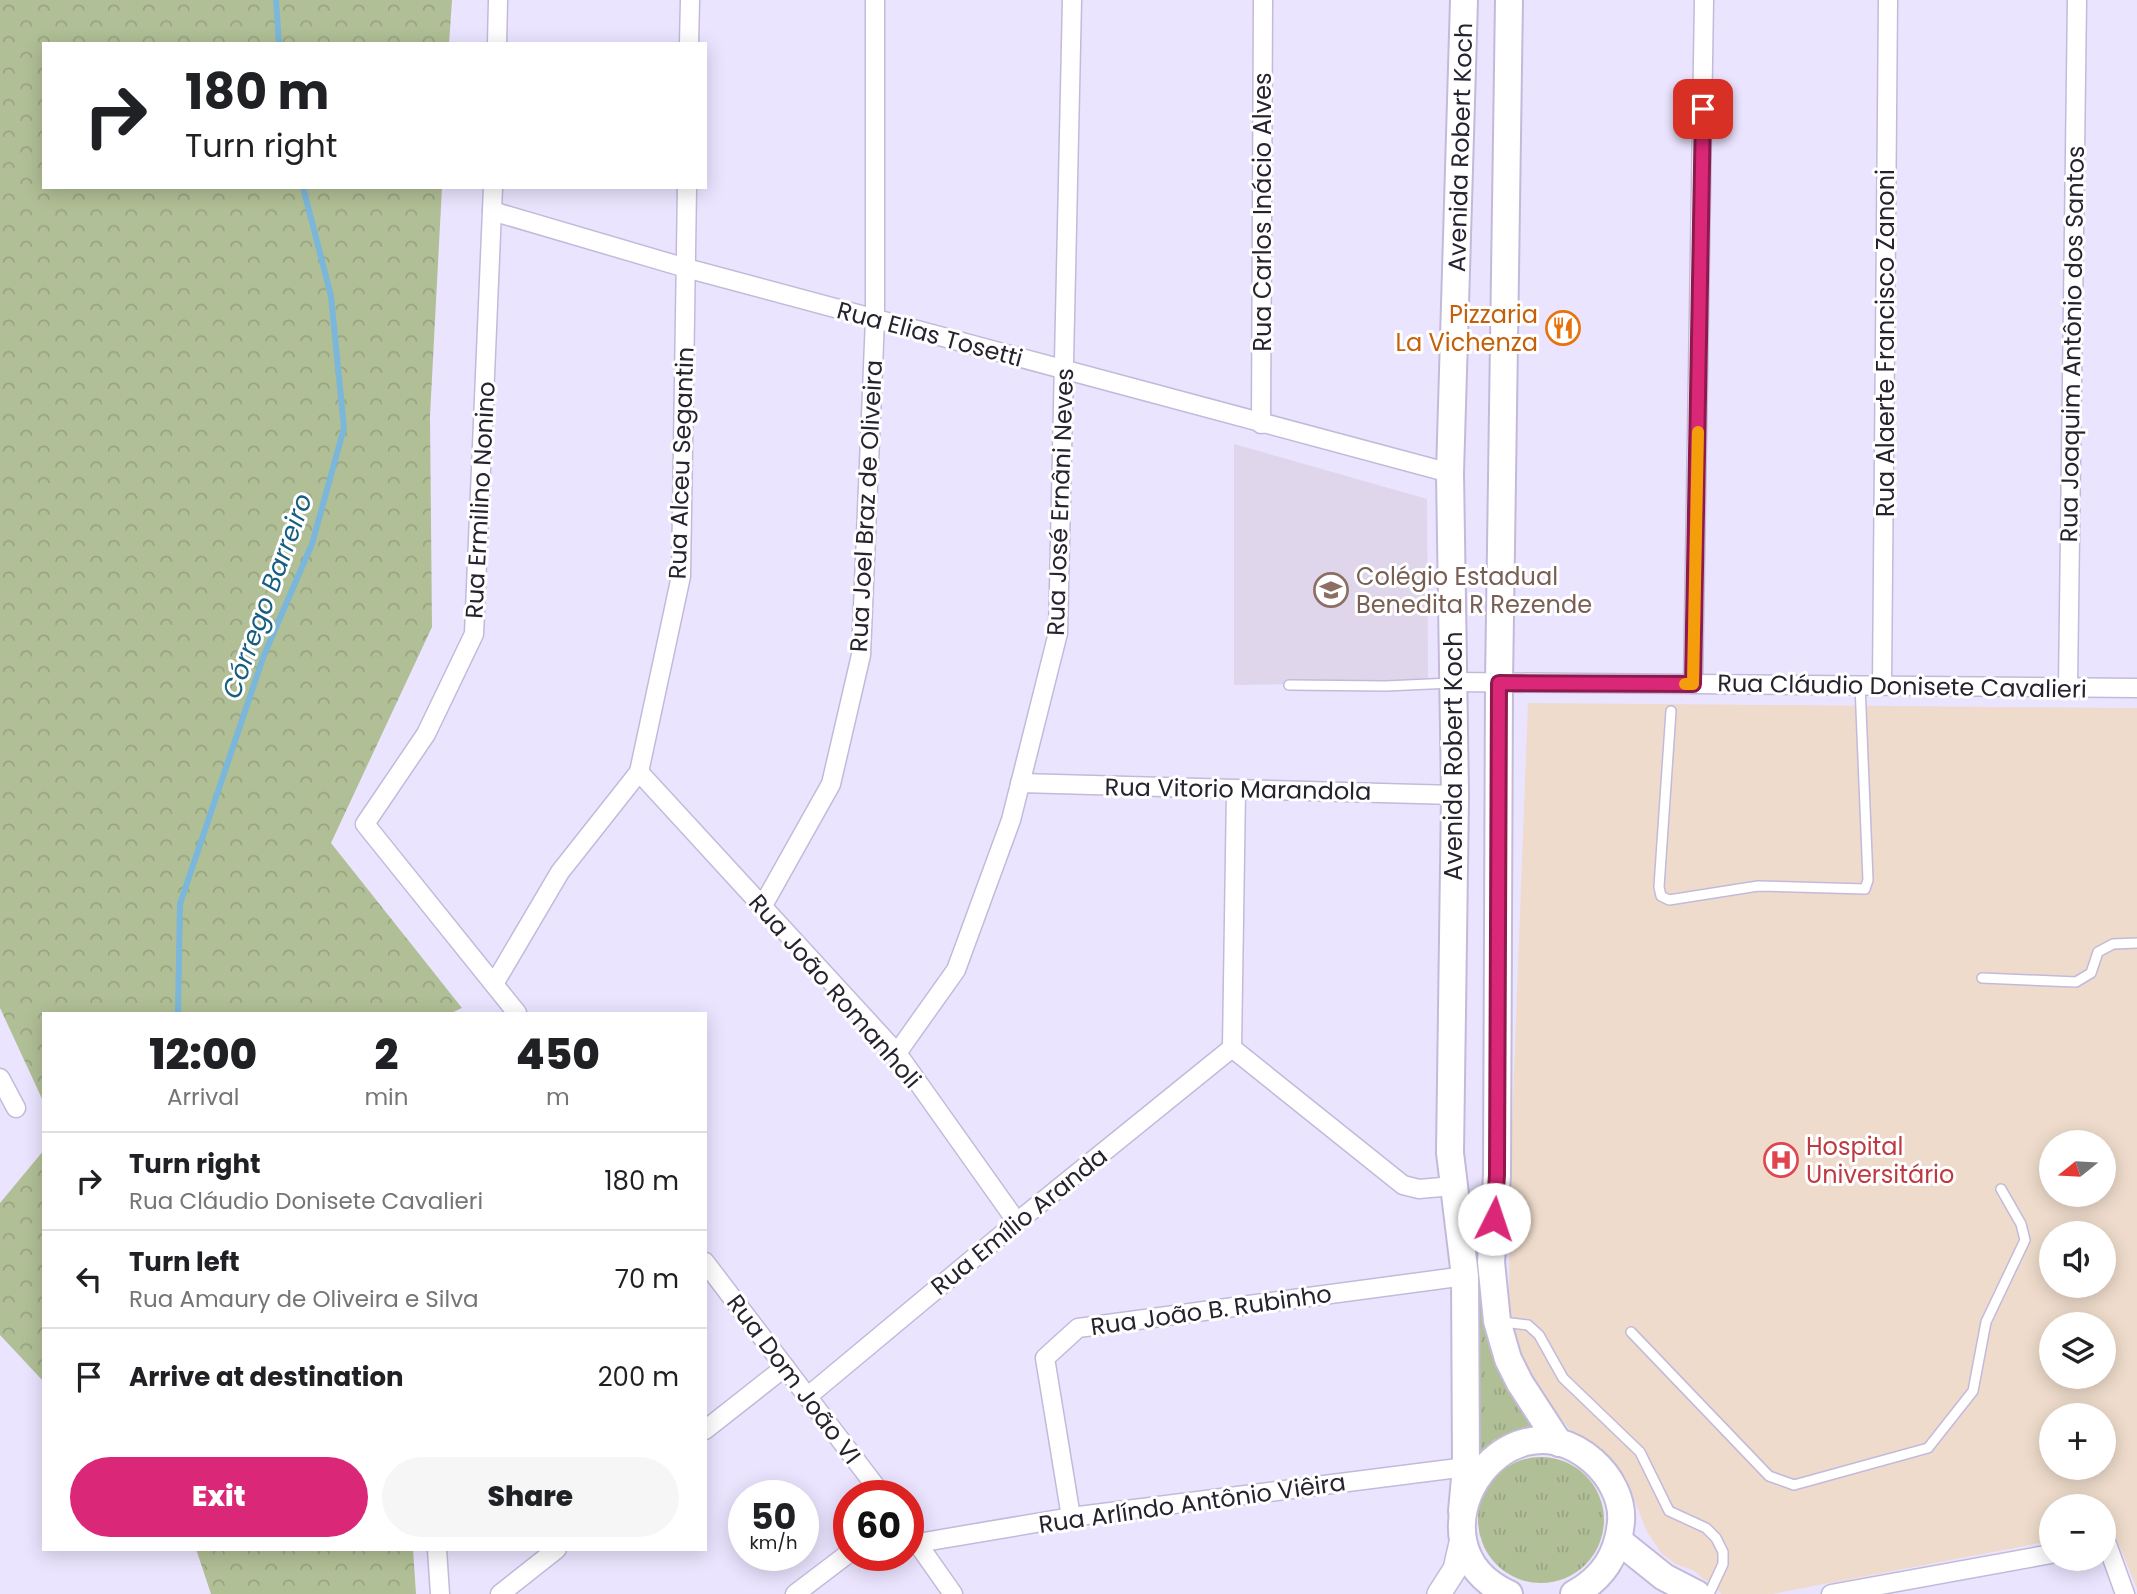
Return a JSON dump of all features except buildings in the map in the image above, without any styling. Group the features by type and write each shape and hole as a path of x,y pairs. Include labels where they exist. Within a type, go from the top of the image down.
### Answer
{"main road":[{"name":"Avenida Robert Koch","path":"1462,1522 1466,1467 1465,1276 1450,1153 1455,795 1450,473 1464,0"},
{"name":"Avenida Robert Koch","path":"1509,0 1499,683 1496,1164 1491,1262 1497,1321 1520,1383 1559,1443"},
{"path":"1450,1153 1496,1164"},
{"path":"1453,1186 1496,1164"},
{"path":"1498,1592 1469,1555 1462,1522 1470,1486 1486,1464 1507,1449 1533,1442 1559,1443 1583,1453 1602,1469 1615,1491 1621,1516 1619,1541 1609,1565 1591,1585 1574,1594"},
{"path":"1619,1541 1664,1577 1697,1594"}],"street":[{"path":"498,0 498,42"},
{"path":"689,42 690,0"},
{"name":"Rua Joel Braz de Oliveira","path":"762,906 831,784 860,655 875,319 876,0"},
{"name":"Rua José Ernâni Neves","path":"897,1054 956,970 1011,820 1058,633 1066,371 1072,0"},
{"name":"Rua Carlos Inácio Alves","path":"1261,424 1263,0"},
{"path":"1693,684 1704,0"},
{"name":"Rua Alaerte Francisco Zanoni","path":"1882,685 1888,0"},
{"name":"Rua Joaquim Antônio dos Santos","path":"2067,687 2077,0"},
{"name":"Rua Ermilino Nonino","path":"493,189 474,634 426,734 365,824 494,984"},
{"name":"Rua Alceu Segantin","path":"494,984 560,872 639,772 681,576 687,189"},
{"name":"Rua Elias Tosetti","path":"492,211 686,268 1450,473"},
{"name":"Rua Cláudio Donisete Cavalieri","path":"1453,682 2137,688"},
{"name":"Rua João Romanholi","path":"639,772 897,1054 1017,1222"},
{"name":"Rua Vitorio Marandola","path":"1020,783 1455,795"},
{"path":"1236,790 1232,1048 1404,1185 1419,1189 1453,1186"},
{"path":"494,984 516,1012"},
{"name":"Rua Emílio Aranda","path":"807,1397 1232,1048"},
{"path":"0,1078 16,1108"},
{"name":"Rua Dom João VI","path":"707,1265 871,1480"},
{"name":"Rua João B. Rubinho","path":"1071,1517 1045,1358 1078,1328 1465,1276"},
{"path":"707,1428 785,1367"},
{"name":"Rua Arlíndo Antônio Viêira","path":"924,1536 1466,1467"},
{"name":"Avenida Robert Koch","path":"1439,1594 1455,1569 1462,1522"},
{"path":"438,1551 440,1594"},
{"path":"500,1594 554,1551"},
{"path":"924,1553 953,1594"},
{"path":"1831,1594 2039,1556"},
{"path":"795,1594 833,1565"},
{"path":"2116,1571 2125,1594"}],"lane":[{"path":"1289,685 1386,686 1453,682"},
{"path":"1671,711 1659,887 1661,896 1669,900 1758,886 1865,889 1868,880 1860,685"},
{"path":"1982,978 2076,982 2091,972 2098,952 2113,944 2137,943"},
{"path":"1631,1332 1769,1476 1794,1485 1928,1448 1973,1391 1986,1322 2025,1240 2021,1224 2001,1189"},
{"path":"1497,1321 1528,1325 1539,1335 1563,1378 1640,1452 1669,1511 1706,1528 1716,1538 1723,1552 1723,1564 1709,1594"}],"shaded area":[{"name":"Colégio Estadual Benedita R Rezende","path":"1234,444 1427,499 1428,682 1234,685"},
{"name":"Hospital Universitário","path":"1528,703 2137,708 2137,1589 2116,1537 2116,1494 2039,1494 2039,1543 1772,1594 1722,1594 1693,1570 1677,1565 1661,1553 1646,1530 1626,1478 1607,1458 1573,1433 1549,1405 1517,1350 1509,1312 1510,1177"}],"green space":[{"path":"0,0 452,0 449,42 42,42 42,189 442,189 430,416 432,627 331,843 462,1008 453,1012 42,1012 42,1099 0,1008"},
{"path":"42,1152 42,1380 0,1335 0,1203"},
{"path":"1485,1196 1496,1358 1516,1401 1536,1426 1494,1440 1477,1456 1479,1254 1471,1197"},
{"path":"1541,1457 1565,1462 1586,1475 1599,1496 1604,1520 1599,1544 1586,1565 1565,1578 1541,1583 1517,1578 1496,1565 1483,1544 1478,1520 1483,1496 1496,1475 1517,1462"},
{"path":"197,1551 413,1551 416,1594 211,1594"}],"waterway":[{"name":"Córrego Barreiro","path":"276,0 279,42"},
{"name":"Córrego Barreiro","path":"178,1012 180,904 264,655 312,544 344,428 331,296 304,189"}],"slow traffic":[{"path":"1685,684 1693,684 1698,432"}],"place":[{"name":"Pizzaria La Vichenza","path":"1563,328"},
{"name":"Colégio Estadual Benedita R Rezende","path":"1331,590"},
{"name":"Hospital Universitário","path":"1781,1160"}],"route":[{"path":"1494,1219 1497,1175 1499,683 1693,684 1703,109"}]}
